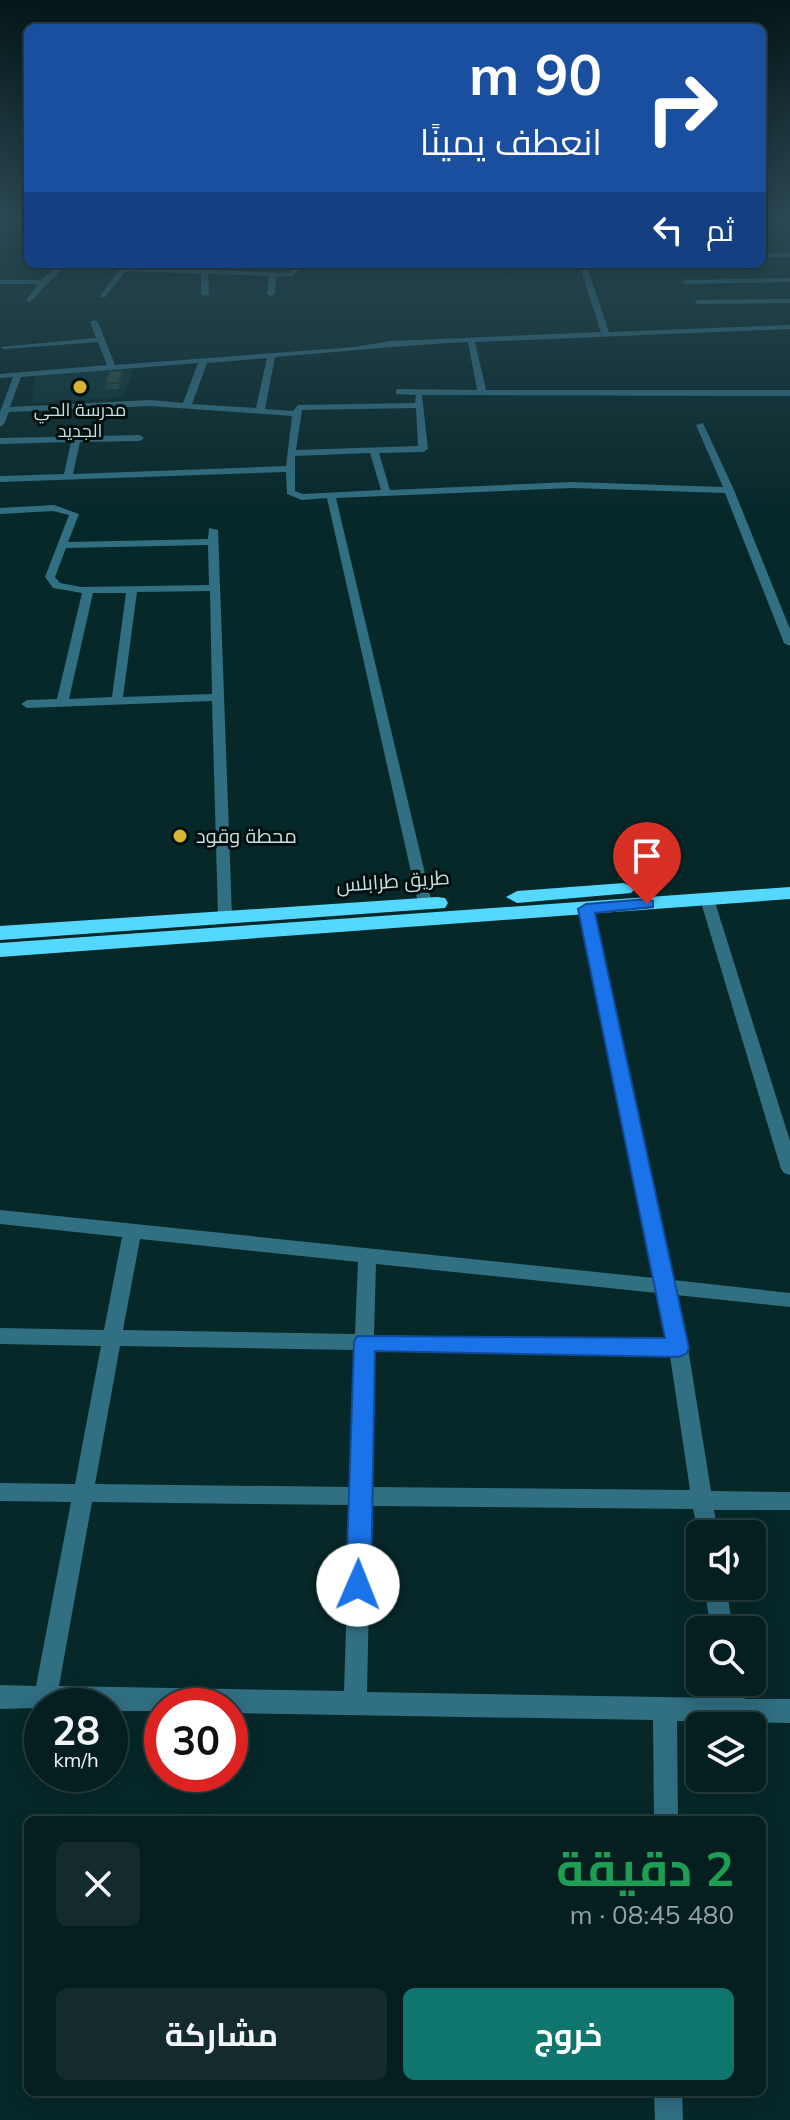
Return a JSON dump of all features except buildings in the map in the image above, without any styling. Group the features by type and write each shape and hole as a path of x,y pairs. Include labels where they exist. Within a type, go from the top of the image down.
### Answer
{"highway":[{"name":"طريق طرابلس","path":"0,933 790,877"},
{"path":"0,950 790,893"}],"street":[{"path":"600,317 606,335"},
{"path":"709,321 715,330"},
{"path":"94,322 111,366"},
{"path":"0,376 471,340 790,327"},
{"path":"4,347 100,340"},
{"path":"471,340 482,392"},
{"path":"260,412 272,354"},
{"path":"187,405 204,359"},
{"path":"0,424 18,375"},
{"path":"399,392 790,393"},
{"path":"291,453 374,452 424,447 419,392"},
{"path":"5,410 108,403 187,405 296,414"},
{"path":"420,405 311,405 298,408 291,453 290,494 302,497 572,485 729,490"},
{"path":"700,425 790,643"},
{"path":"0,441 140,438"},
{"path":"68,477 76,440"},
{"path":"374,452 386,492"},
{"path":"0,479 290,469"},
{"path":"331,495 425,903"},
{"path":"0,511 54,508 70,511 73,519 50,577 51,582 67,589 214,588"},
{"path":"63,545 213,536 225,916"},
{"path":"117,701 132,589"},
{"path":"62,703 88,590"},
{"path":"27,704 216,697"},
{"path":"707,899 790,1169"},
{"path":"586,909 678,1348 705,1520"},
{"path":"0,1217 790,1300"},
{"path":"47,1688 132,1231"},
{"path":"355,1704 367,1257"},
{"path":"0,1336 678,1348"},
{"path":"0,1492 790,1501"},
{"path":"732,1696 735,1710"},
{"path":"0,1697 24,1698"},
{"path":"128,1700 790,1711"},
{"path":"665,1709 666,1816"},
{"path":"668,2096 669,2120"}],"shaded area":[{"name":"مدرسة الحي الجديد","path":"134,366 123,397 32,403 35,376"}],"place":[{"name":"مدرسة الحي الجديد","path":"80,387"},
{"name":"محطة وقود","path":"180,836"}],"route":[{"path":"358,1585 365,1342 678,1348 586,909 647,904"}]}
